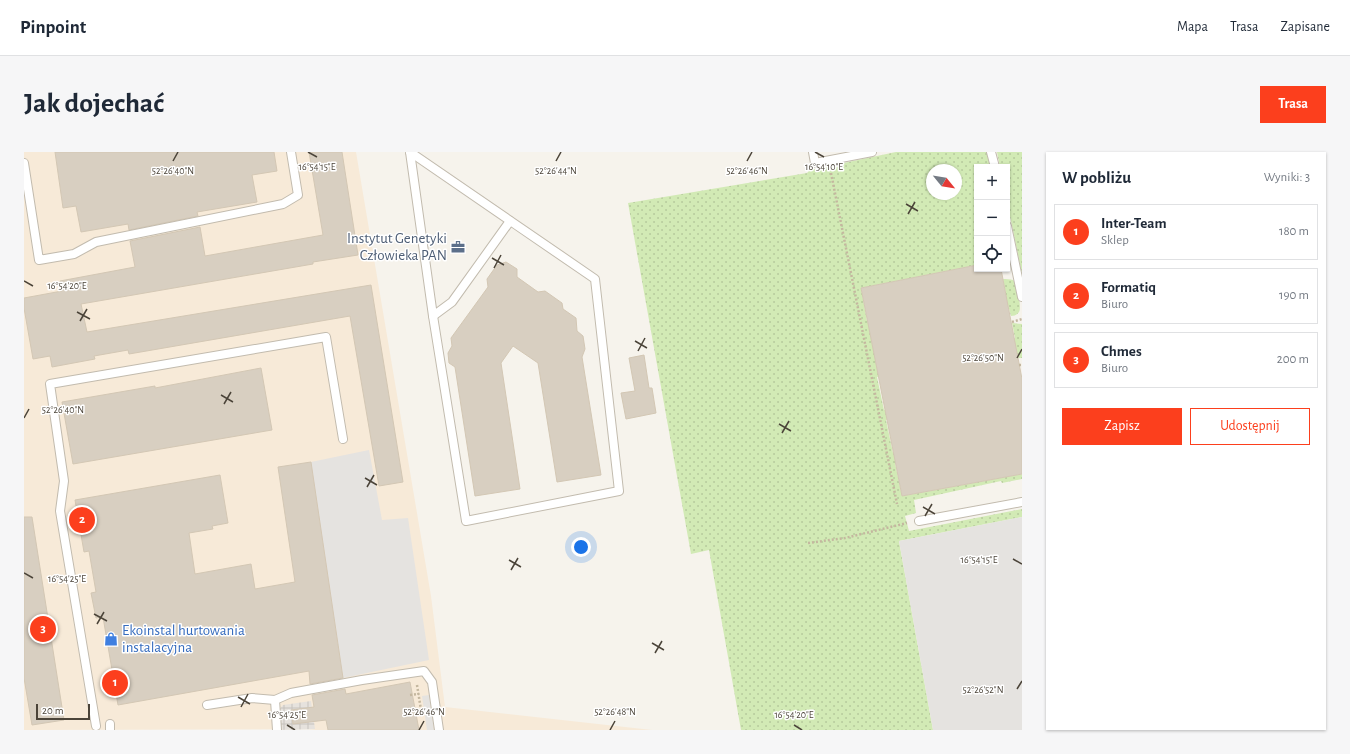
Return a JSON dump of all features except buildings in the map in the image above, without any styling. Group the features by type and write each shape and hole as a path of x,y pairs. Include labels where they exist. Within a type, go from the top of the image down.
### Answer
{"lane":[{"path":"24,162 39,260 74,254 96,242 283,204 298,195 291,152"},
{"path":"410,152 595,279 619,490 466,520 433,316 410,152"},
{"path":"813,152 815,163 872,152"},
{"path":"991,152 994,164"},
{"path":"433,316 452,302 510,221"},
{"path":"1009,236 1022,297"},
{"path":"96,726 60,511 64,482 50,384 326,337 343,440"},
{"path":"919,521 1022,502"},
{"path":"207,705 252,698 275,700 291,693 362,680 424,671 432,682 440,730"},
{"path":"275,700 277,730"}],"path":[{"path":"829,160 897,504"},
{"path":"1012,322 1022,319"},
{"path":"808,544 845,538 919,521"},
{"path":"415,680 419,694 422,716"},
{"path":"410,695 419,694"}],"shaded area":[{"path":"24,152 356,152 431,596 445,707 652,730 24,730"},
{"path":"369,450 382,520 408,518 429,660 343,678 311,462"},
{"path":"1022,517 1022,730 933,730 899,541"},
{"path":"429,695 434,730 427,730 422,696"},
{"path":"311,701 315,729 279,730 276,713 283,705"}],"green space":[{"path":"896,152 986,152 990,164 974,164 974,266 861,288 867,321 1006,294 1003,279 1013,280 1015,282 1019,296 1020,310 1013,316 1011,316 1008,305 870,332 877,365 1015,338 1012,323 1022,324 1022,358 1018,358 1015,348 877,377 884,410 1022,381 1022,392 886,420 893,453 1022,427 1022,438 895,463 902,496 1022,474 1022,479 1002,483 1001,481 914,500 916,513 905,516 909,531 1022,509 1022,517 899,541 933,730 741,730 709,550 691,554 628,203 807,173 810,170"},
{"path":"997,152 1022,152 1022,274 1010,216 1010,164 999,164"}],"place":[{"name":"Instytut Genetyki Człowieka PAN","path":"458,247"},
{"name":"Formatiq","path":"82,520"},
{"name":"Chmes","path":"43,629"},
{"name":"Ekoinstal hurtowania instalacyjna","path":"111,639"},
{"name":"Inter-Team","path":"115,683"}]}
